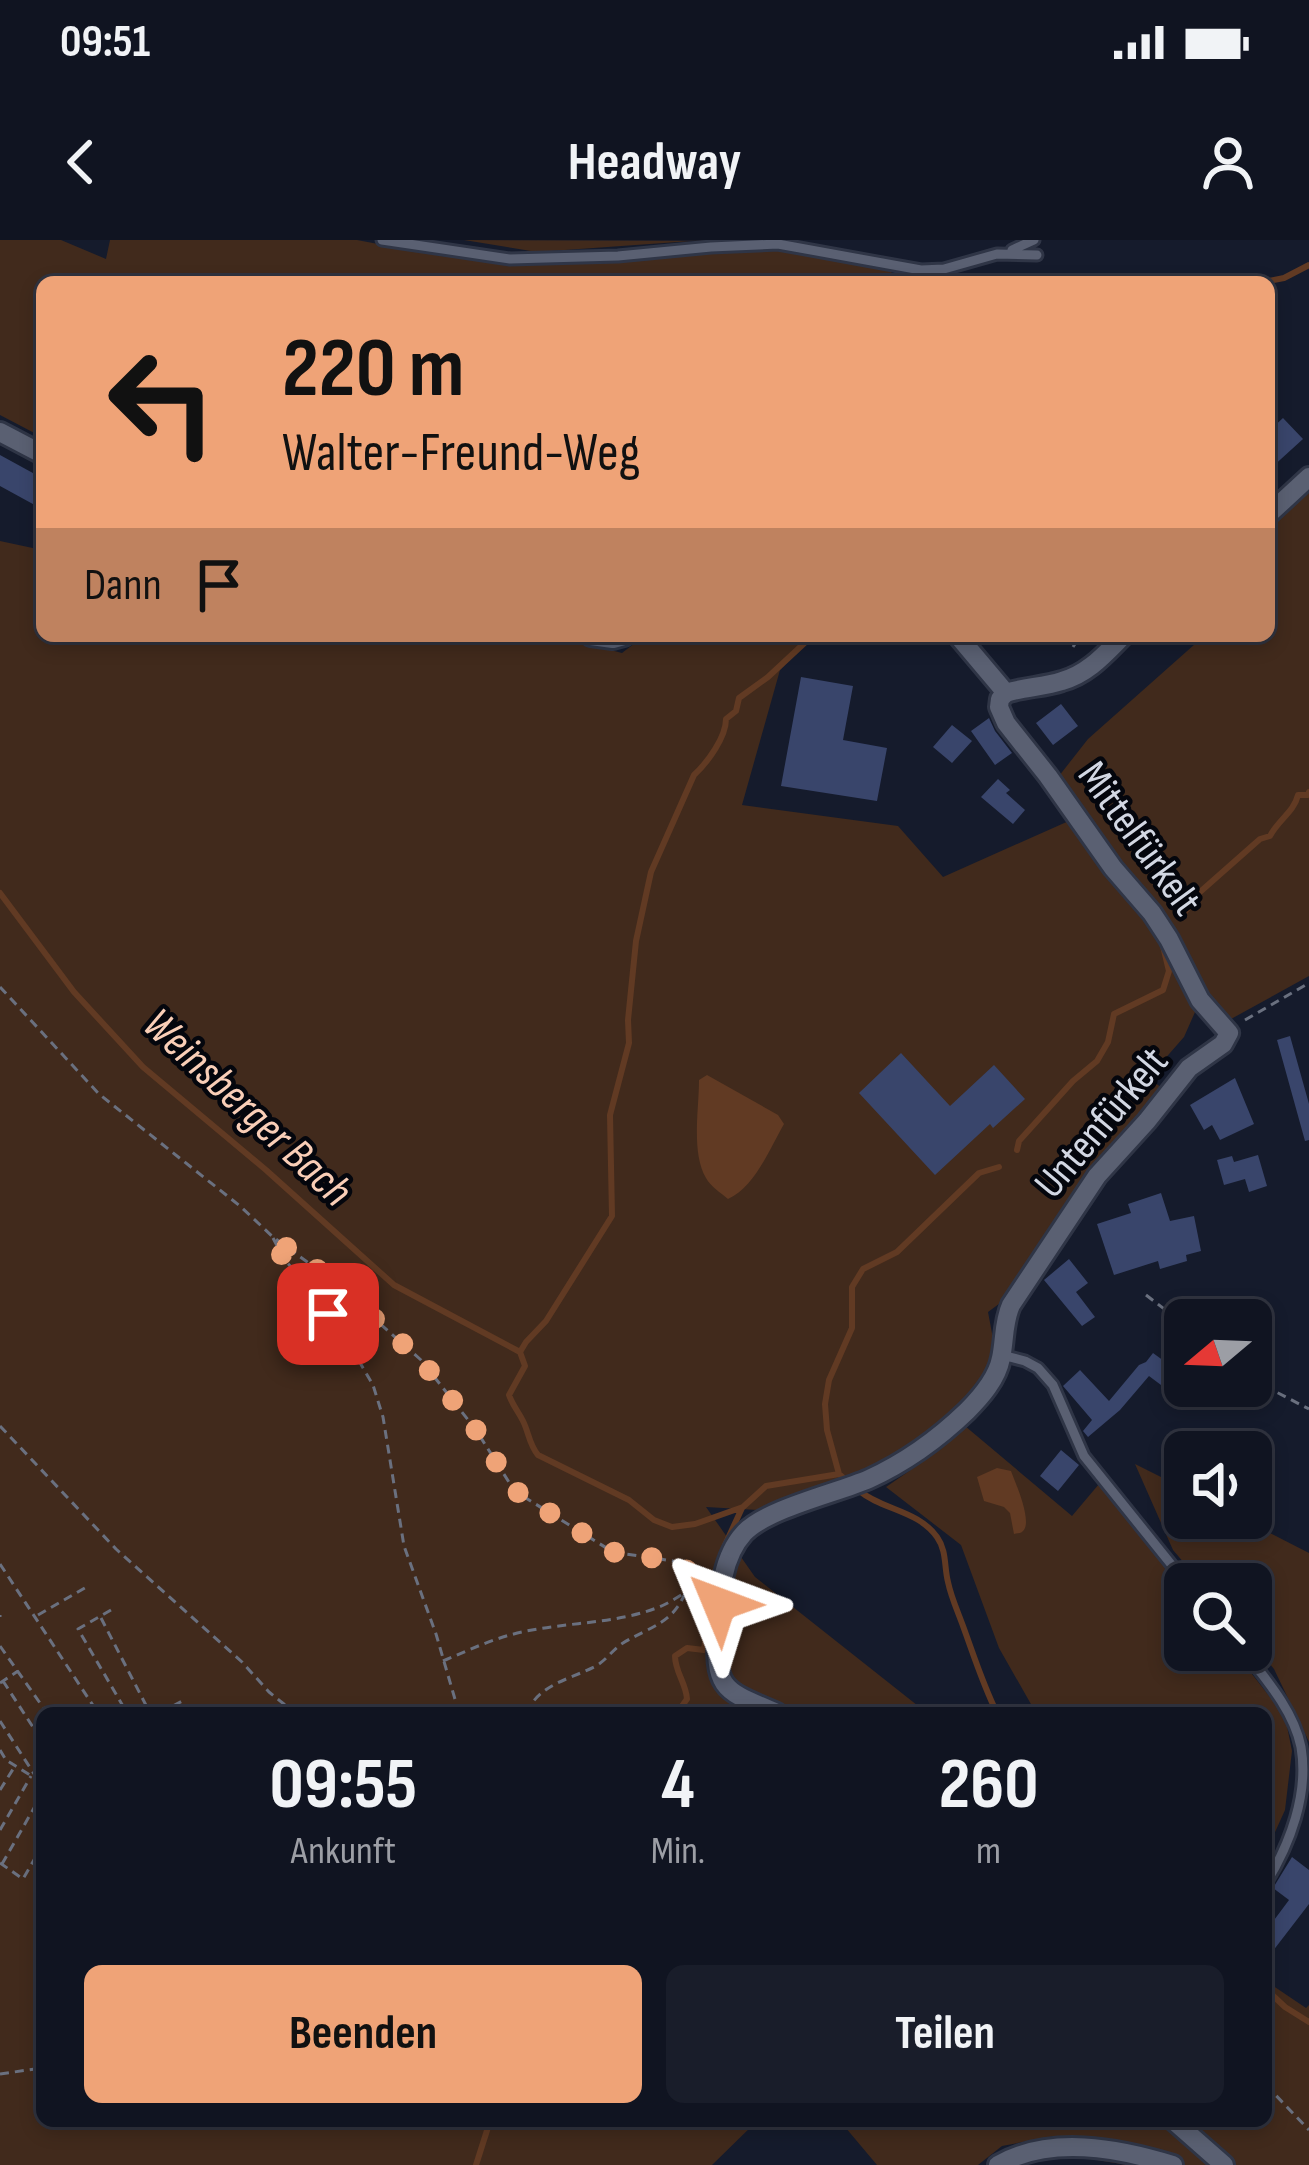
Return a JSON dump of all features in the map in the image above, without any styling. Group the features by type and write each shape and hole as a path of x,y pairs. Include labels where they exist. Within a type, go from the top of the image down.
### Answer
{"street":[{"path":"0,432 36,451"},
{"path":"1275,508 1309,477"},
{"name":"Mittelfürkelt","path":"963,642 1006,693 999,706 1006,723 1151,913 1200,1000 1227,1028"},
{"path":"1006,693 1065,681 1095,664 1117,642"},
{"name":"Untenfürkelt","path":"764,1707 726,1688 716,1655 723,1577 746,1531 764,1519 870,1478 923,1447 969,1408 998,1370 1010,1305 1062,1226 1097,1176 1177,1082 1223,1044 1227,1028"},
{"path":"1181,2127 1224,2165"},
{"path":"998,2165 1024,2154 1072,2148 1119,2152 1173,2165"}],"lane":[{"path":"382,240 510,259 778,244 921,271 1008,253 1034,240"},
{"path":"1008,253 1037,255"},
{"path":"1002,1355 1038,1368 1053,1385 1075,1439 1096,1472 1170,1563"},
{"path":"1260,1671 1301,1745 1301,1784 1292,1834 1272,1873"}],"path":[{"path":"1073,647 1076,642"},
{"path":"1227,1028 1309,982"},
{"path":"0,987 98,1094 325,1275 421,1360 521,1495 613,1552 674,1561 719,1604"},
{"path":"272,1237 345,1337 373,1385 383,1417 404,1546 457,1707"},
{"path":"1146,1295 1164,1309"},
{"path":"1272,1390 1309,1408"},
{"path":"0,1426 116,1549 288,1707"},
{"path":"0,1564 94,1707"},
{"path":"443,1661 523,1632 644,1612 701,1583"},
{"path":"37,1616 90,1585"},
{"path":"530,1707 541,1692 597,1665 624,1642 676,1613 686,1591"},
{"path":"111,1610 78,1629 124,1707"},
{"path":"100,1616 147,1707"},
{"path":"0,1646 43,1707"},
{"path":"18,1671 2,1682 36,1731"},
{"path":"171,1707 186,1699"},
{"path":"0,1721 36,1776"},
{"path":"0,1750 6,1760 36,1779"},
{"path":"0,1790 15,1766"},
{"path":"0,1830 31,1776"},
{"path":"36,1804 1,1863 23,1879 36,1856"},
{"path":"0,2074 36,2069"},
{"path":"1272,2091 1309,2130"}],"shaded area":[{"path":"0,240 61,240 106,259 110,240 357,240 441,256 528,264 788,250 891,271 893,276 36,276 36,434 0,415"},
{"path":"464,240 786,241 692,241 537,252"},
{"path":"1309,488 1309,976 1231,1019 1210,1000 1093,835 1059,776 1088,739 1197,642 1275,642 1275,517"},
{"path":"0,541 36,549 36,642 580,642 622,653 636,642 805,642 780,670 742,805 898,826 943,877 1071,820 1155,926 1199,1003 1184,1037 1148,1078 1165,1090 1003,1301 988,1312 995,1349 983,1377 962,1406 930,1433 854,1476 758,1510 706,1507 755,1577 919,1707 36,1707 36,2127 751,2127 712,2165 0,2165"},
{"path":"707,1075 778,1115 784,1124 754,1176 728,1199 701,1168 699,1080"},
{"path":"965,1426 1072,1516 1099,1484 1164,1566 1164,1671 1250,1671 1285,1716 1292,1751 1285,1810 1272,1839 1272,1707 1033,1707 999,1648 961,1545 886,1487"},
{"path":"1135,1464 1164,1478 1164,1530"},
{"path":"997,1468 1011,1471 1019,1492 1026,1519 1020,1533 1014,1534 1004,1507 984,1501 977,1477"},
{"path":"1272,1534 1309,1553 1309,1742 1272,1667 1272,1563 1184,1563 1168,1539 1272,1539"},
{"path":"1272,1985 1306,2008 1309,2005 1309,2165 1127,2165 1067,2155 1055,2136 1002,2146 978,2165 877,2165 845,2127 1272,2127"}],"building":[{"path":"1283,418 1303,439 1275,465 1275,425"},
{"path":"0,455 36,475 36,506 0,486"},
{"path":"801,677 853,686 843,740 887,748 877,801 781,786"},
{"path":"1061,704 1078,726 1053,745 1036,723"},
{"path":"989,718 1012,753 995,765 971,731"},
{"path":"952,725 972,741 952,763 933,747"},
{"path":"998,779 1025,810 1013,824 981,797"},
{"path":"1290,1036 1309,1104 1309,1140 1305,1141 1277,1040"},
{"path":"901,1053 950,1106 994,1065 1025,1099 935,1175 859,1093"},
{"path":"1235,1078 1254,1124 1220,1140 1212,1125 1204,1130 1190,1105"},
{"path":"1258,1155 1267,1186 1249,1192 1245,1179 1224,1185 1217,1160 1232,1156 1234,1162"},
{"path":"1161,1193 1170,1221 1194,1216 1201,1251 1160,1269 1158,1261 1114,1275 1097,1224 1131,1213 1128,1204"},
{"path":"1069,1259 1088,1283 1076,1292 1095,1317 1082,1326 1044,1280"},
{"path":"1153,1353 1164,1361 1164,1387 1149,1376 1088,1437 1083,1431 1092,1420 1063,1386 1080,1370 1109,1401"},
{"path":"1061,1450 1079,1465 1058,1491 1040,1476"},
{"path":"1292,1857 1309,1870 1309,1904 1272,1952 1272,1923 1289,1900 1273,1888"}],"waterway":[{"path":"1275,280 1309,265"},
{"path":"520,1352 546,1321 612,1216 610,1115 629,1043 636,941 651,872 694,775 715,749 739,698 806,642"},
{"path":"1181,917 1200,892 1260,839 1270,836 1298,795 1309,792"},
{"name":"Weinsberger Bach","path":"0,893 74,992 143,1067 394,1285 520,1352 525,1366 509,1395 538,1455 672,1527 743,1507 766,1486 839,1474 848,1482"},
{"path":"1017,1150 1019,1141 1097,1061 1108,1042 1114,1014 1163,990 1169,971 1162,942"},
{"path":"839,1474 825,1404 829,1380 852,1328 852,1287 863,1269 897,1252 979,1173 999,1167"},
{"name":"Weinsberger Bach","path":"858,1490 920,1521 937,1537 953,1599 994,1707"},
{"path":"725,1545 742,1508"},
{"path":"681,1707 687,1699 675,1656 687,1648 704,1650 710,1601"},
{"name":"Weinsberger Bach","path":"1272,1995 1309,2022"},
{"path":"476,2165 488,2127"}],"route":[{"path":"328,1314 272,1237 325,1275 421,1360 521,1495 613,1552 674,1561 695,1576 719,1604"}]}
